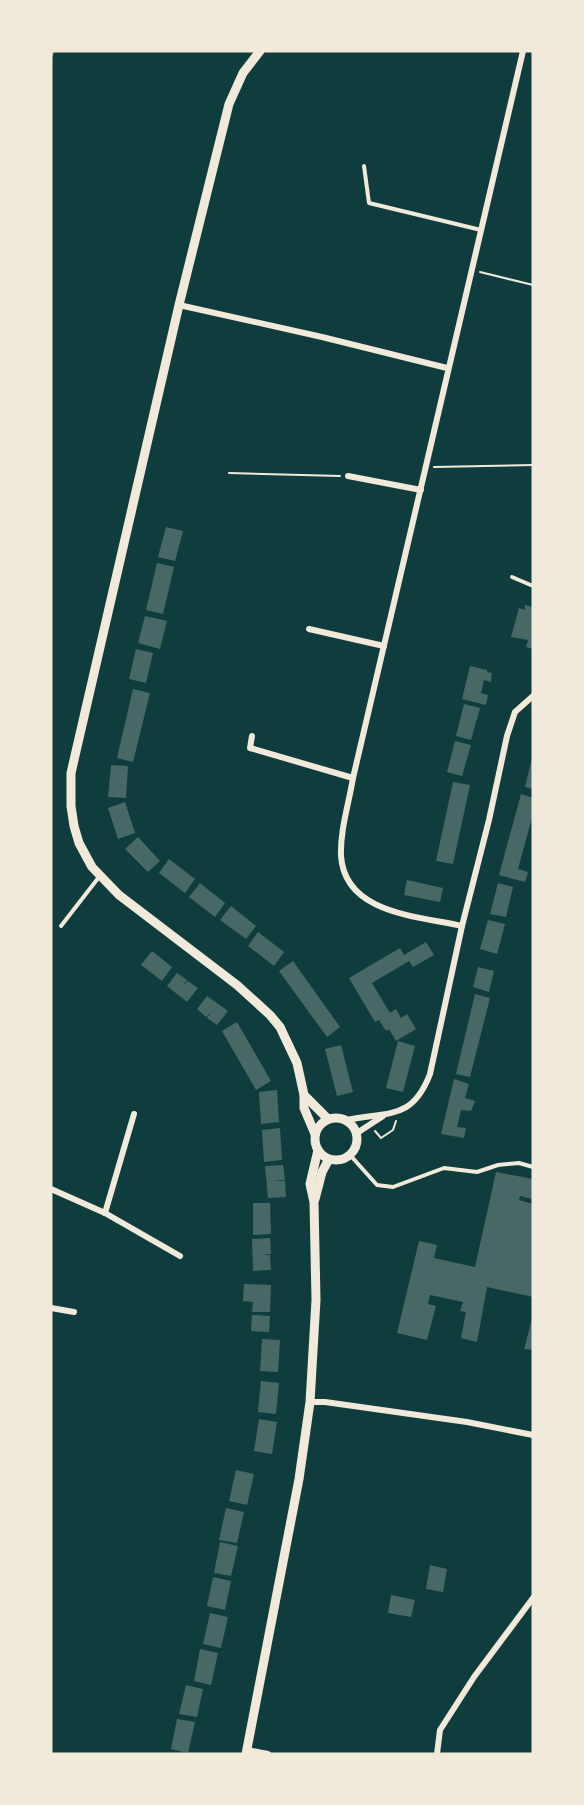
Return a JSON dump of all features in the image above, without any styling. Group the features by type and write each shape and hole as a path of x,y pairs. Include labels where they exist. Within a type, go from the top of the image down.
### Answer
{"street":[{"path":"260,51 243,73 229,104 179,305 72,773 71,806 79,843 100,877 139,911 237,985 280,1027 292,1053 304,1095 304,1108 315,1134 318,1150 310,1184 314,1202 316,1300 310,1402 299,1479 247,1752 268,1754"},
{"path":"462,926 377,906 363,897 353,886 342,864 341,848 353,778 421,490 447,368 523,51"},
{"path":"179,305 447,368"},
{"path":"348,476 421,490"},
{"path":"309,629 384,646"},
{"path":"347,1120 398,1111 412,1104 424,1091 430,1074 507,736 516,712 533,696"},
{"path":"252,736 250,748 353,778"},
{"path":"304,1095 328,1119"},
{"path":"105,1213 134,1114"},
{"path":"357,1133 384,1115"},
{"path":"315,1134 320,1125 328,1119 338,1117 352,1123 357,1133 355,1149 344,1159 329,1159 318,1150"},
{"path":"314,1202 322,1172 329,1159"},
{"path":"51,1189 105,1213 180,1256"},
{"path":"51,1308 74,1312"},
{"path":"310,1402 326,1402 467,1422 533,1435"},
{"path":"437,1754 440,1730 474,1677 533,1598"}],"lane":[{"path":"364,166 369,203 481,230"},
{"path":"513,577 533,586"},
{"path":"61,926 100,877"},
{"path":"350,1155 377,1185 393,1187 444,1168 477,1172 498,1165 519,1163 533,1167"}],"path":[{"path":"472,270 533,285"},
{"path":"426,468 533,465"},
{"path":"229,473 348,476"},
{"path":"381,1138 393,1130 398,1111"}],"building":[{"path":"166,527 183,531 175,561 158,557"},
{"path":"157,563 174,567 163,614 146,610"},
{"path":"525,605 533,607 533,649 526,647 528,640 511,637 519,608 525,610"},
{"path":"145,616 167,621 160,649 138,643"},
{"path":"136,649 153,653 146,683 129,679"},
{"path":"470,666 492,673 491,682 484,680 481,693 488,695 486,705 462,699"},
{"path":"133,689 150,693 133,762 117,758"},
{"path":"464,704 480,708 471,740 456,736"},
{"path":"455,741 471,745 462,776 447,772"},
{"path":"533,758 533,789 525,787"},
{"path":"111,765 128,766 126,798 108,797"},
{"path":"453,782 470,785 453,864 436,861"},
{"path":"521,794 533,798 533,814 518,869 528,872 525,882 499,875"},
{"path":"125,802 135,833 118,839 108,808"},
{"path":"138,837 160,861 148,872 125,849"},
{"path":"169,859 195,879 185,893 159,873"},
{"path":"407,880 443,888 440,902 404,895"},
{"path":"200,883 225,903 215,917 189,897"},
{"path":"498,883 513,887 506,917 490,914"},
{"path":"231,906 256,926 246,939 220,920"},
{"path":"488,920 505,924 497,954 480,949"},
{"path":"258,932 284,952 274,966 248,946"},
{"path":"426,942 434,955 413,967 409,961 372,983 390,1013 396,1009 401,1018 407,1014 416,1029 396,1041 389,1029 386,1031 379,1020 375,1022 349,978 400,948 404,955"},
{"path":"152,951 172,967 162,981 141,965"},
{"path":"293,961 340,1027 327,1037 279,971"},
{"path":"478,967 494,971 489,992 473,987"},
{"path":"177,973 187,980 183,985 188,981 198,988 187,1002 167,986"},
{"path":"475,994 490,998 470,1077 456,1074"},
{"path":"207,996 228,1011 217,1025 207,1018 211,1012 206,1017 197,1009"},
{"path":"237,1022 271,1081 256,1090 222,1031"},
{"path":"398,1041 415,1046 403,1092 386,1088"},
{"path":"341,1045 353,1092 337,1096 325,1049"},
{"path":"454,1079 469,1084 465,1098 475,1101 471,1111 461,1110 457,1127 466,1128 464,1138 441,1134"},
{"path":"277,1090 279,1122 261,1124 259,1092"},
{"path":"280,1128 282,1160 264,1162 262,1130"},
{"path":"283,1165 285,1180 272,1181 285,1181 286,1197 268,1198 265,1166"},
{"path":"496,1172 533,1179 532,1199 520,1196 519,1200 533,1204 533,1297 487,1287 477,1342 461,1338 466,1312 460,1311 463,1302 430,1295 428,1304 436,1306 427,1340 397,1333 419,1241 437,1245 434,1258 475,1267"},
{"path":"253,1203 270,1203 271,1234 253,1235"},
{"path":"270,1238 271,1254 260,1255 270,1255 271,1270 253,1271 252,1239"},
{"path":"244,1284 271,1285 270,1312 252,1312 253,1302 243,1301"},
{"path":"252,1315 270,1316 269,1332 251,1331"},
{"path":"532,1319 533,1350 524,1349"},
{"path":"262,1339 280,1340 278,1372 260,1371"},
{"path":"261,1381 279,1383 276,1414 258,1412"},
{"path":"259,1419 277,1422 272,1454 254,1451"},
{"path":"236,1470 254,1474 247,1505 229,1501"},
{"path":"226,1508 244,1512 237,1543 219,1540"},
{"path":"220,1542 238,1546 231,1576 214,1573"},
{"path":"430,1565 447,1569 443,1592 426,1589"},
{"path":"213,1577 231,1581 225,1610 207,1606"},
{"path":"391,1595 415,1600 411,1617 388,1613"},
{"path":"210,1613 228,1617 221,1648 203,1644"},
{"path":"200,1649 218,1653 211,1685 194,1681"},
{"path":"186,1685 203,1689 197,1717 179,1714"},
{"path":"177,1719 195,1722 188,1753 171,1749"}],"railway":[{"path":"51,55 52,51"}]}
